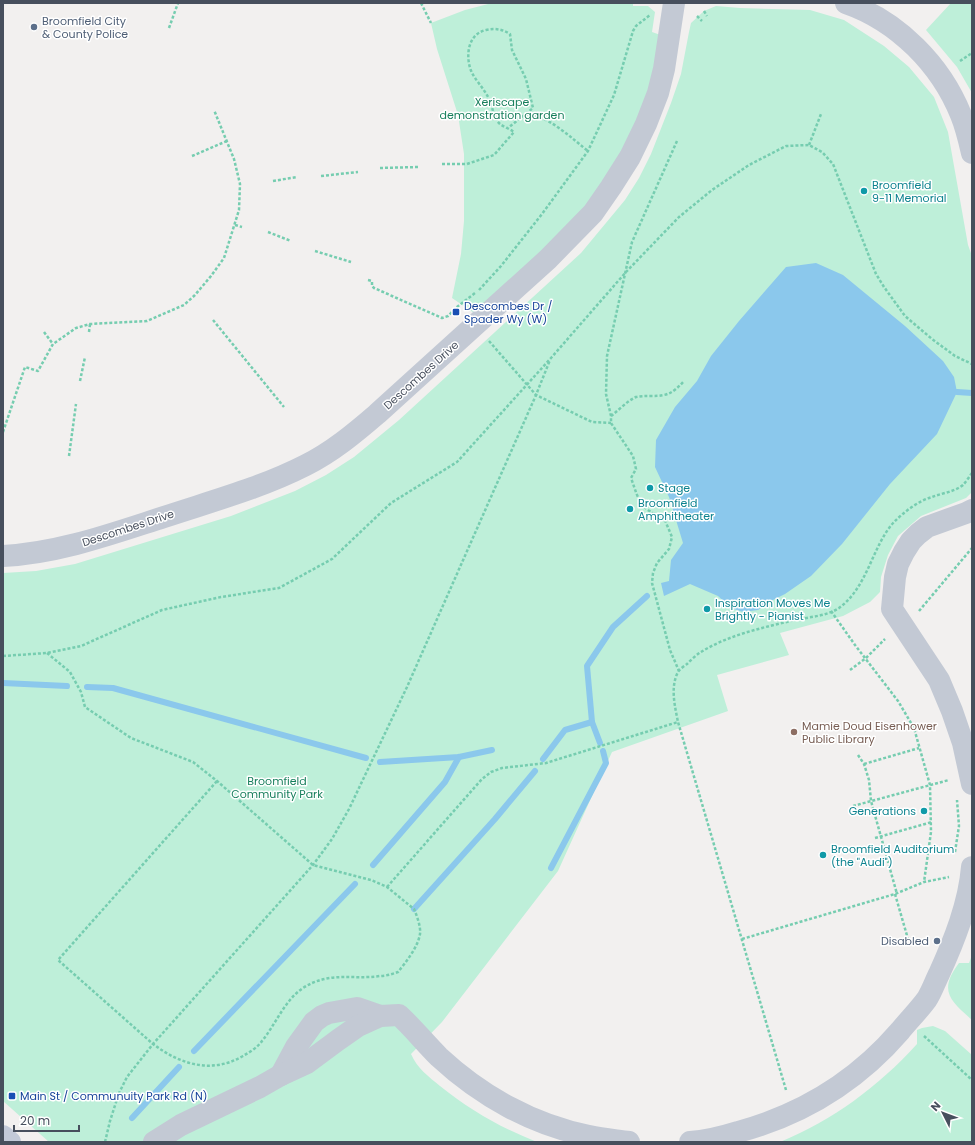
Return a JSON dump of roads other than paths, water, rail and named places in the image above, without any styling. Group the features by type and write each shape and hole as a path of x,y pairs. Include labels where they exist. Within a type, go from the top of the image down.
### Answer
{"main road":[{"path":"3,1136 10,1142"}],"street":[{"path":"846,3 864,10 892,26 914,45 933,66 958,108 972,153"},
{"name":"Descombes Drive","path":"3,556 44,551 79,544 248,490 277,479 307,464 330,451 360,428 422,374 536,270 593,213 630,157 646,124 658,93 664,69 664,7"},
{"path":"961,785 963,743 952,711 939,680 892,608 896,571 904,552 911,541 927,527 972,510"},
{"path":"690,1142 759,1127 793,1113 833,1090 858,1073 880,1053 928,998 948,955 961,916 970,879 960,866"},
{"path":"281,1074 296,1047 314,1022 322,1016 329,1013 357,1008 380,1016 399,1015 435,1053 460,1074 479,1089 513,1110 567,1130 589,1136 628,1142"},
{"path":"154,1142 181,1125 281,1074 307,1063 350,1032 380,1016"}],"water":[{"path":"816,263 843,275 905,326 943,361 954,377 957,392 937,434 890,484 842,544 811,576 758,610 743,612 731,608 718,596 690,584 664,596 661,583 669,581 671,560 683,543 669,497 655,467 656,440 675,407 697,381 711,356 786,267"}],"waterway":[{"path":"957,392 972,393"},
{"path":"600,743 592,722 587,666 613,627 647,596"},
{"path":"3,683 67,686"},
{"path":"87,687 113,688 366,758"},
{"path":"543,759 565,730 592,722"},
{"path":"380,762 459,757 492,750"},
{"path":"551,868 606,763 603,751"},
{"path":"373,865 445,782 459,757"},
{"path":"414,909 495,819 535,771"},
{"path":"194,1051 355,884"},
{"path":"132,1118 179,1067"}],"place":[{"name":"Broomfield City & County Police","path":"34,27"},
{"name":"Broomfield 9-11 Memorial","path":"864,191"},
{"name":"Descombes Dr / Spader Wy (W)","path":"456,312"},
{"name":"Stage","path":"650,488"},
{"name":"Broomfield Amphitheater","path":"630,509"},
{"name":"Inspiration Moves Me Brightly - Pianist","path":"707,609"},
{"name":"Mamie Doud Eisenhower Public Library","path":"794,732"},
{"name":"Generations","path":"924,811"},
{"name":"Broomfield Auditorium (the \"Audi\")","path":"823,855"},
{"name":"Disabled","path":"937,941"},
{"name":"Main St / Communuity Park Rd (N)","path":"12,1096"}],"park label":[{"name":"Xeriscape demonstration garden","path":"502,108"},
{"name":"Broomfield Community Park","path":"277,787"}]}
